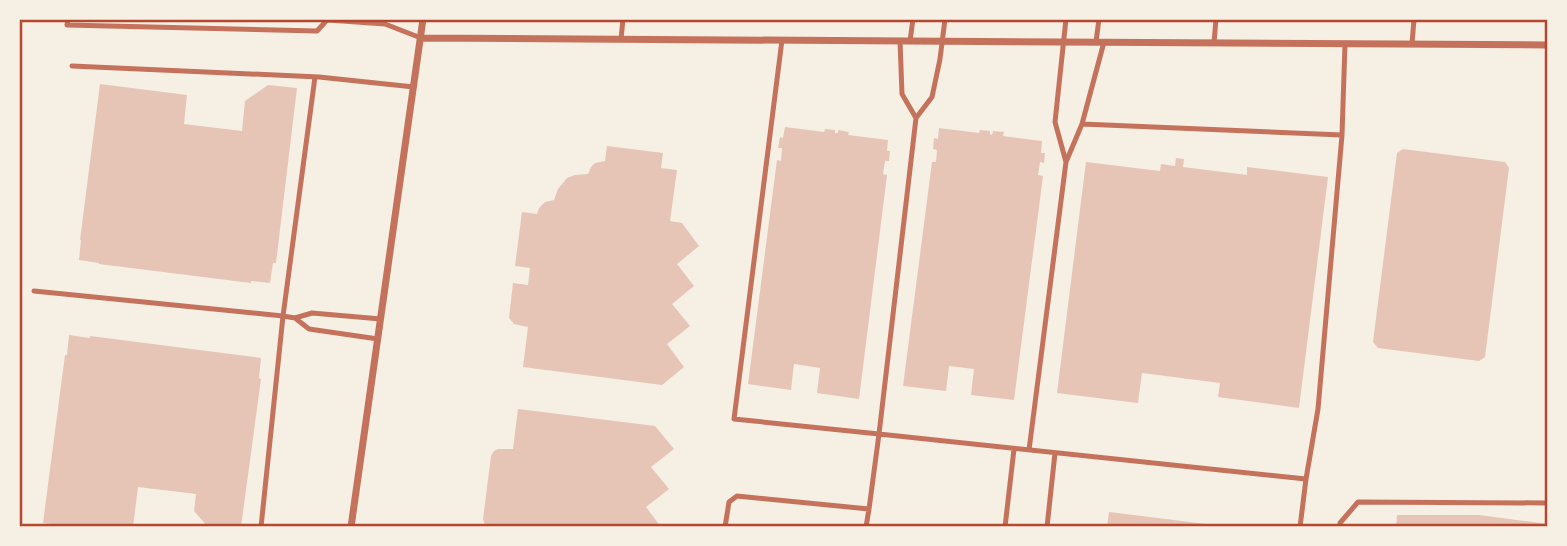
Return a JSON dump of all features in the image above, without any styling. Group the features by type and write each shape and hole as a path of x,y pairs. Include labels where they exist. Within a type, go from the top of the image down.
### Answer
{"street":[{"path":"351,527 423,19"},
{"path":"421,38 1548,45"}],"lane":[{"path":"68,19 67,25 317,31 328,20 385,24 421,38"},
{"path":"197,28 198,19"},
{"path":"621,39 623,19"},
{"path":"910,41 913,19"},
{"path":"866,527 916,118 932,97 945,19"},
{"path":"1066,19 1055,122 1066,162"},
{"path":"1029,450 1066,162 1083,124 1100,42 1099,19"},
{"path":"1214,43 1216,19"},
{"path":"1412,44 1414,19"},
{"path":"782,40 734,419 1306,479"},
{"path":"900,41 902,93 916,118"},
{"path":"1300,527 1318,409 1342,135 1345,44"},
{"path":"72,66 315,77 414,87"},
{"path":"261,527 283,316 315,77"},
{"path":"1083,124 1342,135"},
{"path":"34,291 295,318 312,313 380,319"},
{"path":"295,318 309,329 378,339"},
{"path":"1005,527 1014,449"},
{"path":"1047,527 1055,453"},
{"path":"725,527 729,502 737,496 869,509"},
{"path":"1340,527 1340,523 1358,502 1548,503"}],"building":[{"path":"100,84 187,95 184,124 242,131 245,101 268,85 297,88 276,263 273,263 270,283 251,283 79,260"},
{"path":"785,127 824,132 825,129 835,130 835,133 838,133 838,130 849,132 848,135 888,140 889,161 885,161 883,174 887,175 859,399 817,393 820,368 794,364 791,390 748,384 777,160 781,161 782,148 778,148"},
{"path":"939,128 979,133 980,130 990,131 992,135 993,131 1004,132 1003,136 1042,141 1044,163 1040,162 1038,175 1043,176 1014,400 971,395 974,369 949,366 946,391 903,386 932,162 936,162 934,138 938,139"},
{"path":"607,146 663,153 661,168 677,170 670,221 682,223 699,246 677,264 694,286 672,304 690,326 667,344 684,367 662,385 523,367 528,327 514,324 509,318 513,283 528,285 530,268 515,266 522,212 537,214 545,202 554,200 558,189 567,178 588,174 595,163 605,161"},
{"path":"1403,149 1505,162 1509,168 1485,357 1479,361 1378,348 1373,342 1397,153"},
{"path":"1176,158 1184,159 1183,167 1247,175 1247,167 1328,177 1299,408 1218,397 1220,383 1142,373 1138,403 1057,393 1086,162 1160,171 1161,164 1175,166"},
{"path":"69,335 261,358 261,379 241,527 208,527 194,511 196,494 138,487 133,527 75,527 43,523"},
{"path":"518,409 655,426 674,449 651,467 669,489 646,507 661,527 487,527 483,519 491,456 498,449 513,449"},
{"path":"1109,512 1214,525 1214,527 1107,527"},
{"path":"1397,515 1479,515 1548,524 1548,527 1396,527"}]}
